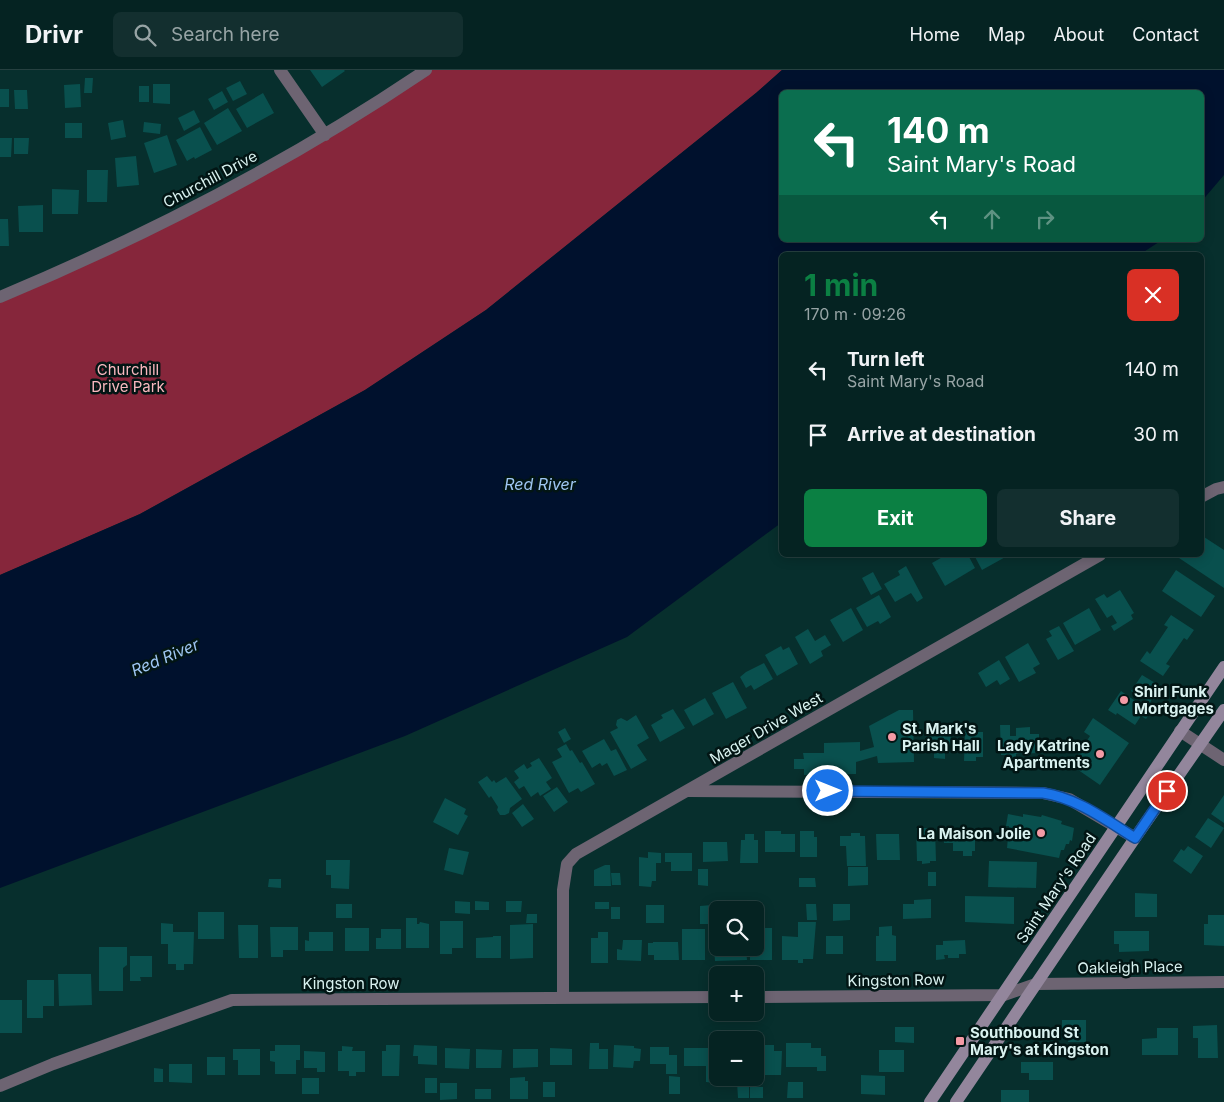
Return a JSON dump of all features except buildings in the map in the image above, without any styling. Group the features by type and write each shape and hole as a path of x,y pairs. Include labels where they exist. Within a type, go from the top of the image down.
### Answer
{"main road":[{"name":"Saint Mary's Road","path":"930,1102 1224,667"},
{"path":"956,1102 1224,710"}],"street":[{"path":"280,70 324,135"},
{"name":"Churchill Drive","path":"0,297 39,281 172,218 324,135 426,70"},
{"path":"1204,495 1224,487"},
{"name":"Mager Drive West","path":"563,998 562,890 567,864 576,854 1097,557"},
{"path":"1180,731 1224,760"},
{"path":"689,790 1043,793 1069,799 1135,838"},
{"name":"Oakleigh Place","path":"1036,984 1224,982"},
{"name":"Kingston Row","path":"764,997 1004,994 1036,984"},
{"name":"Kingston Row","path":"0,1086 54,1064 232,1000 709,997"}],"green space":[{"name":"Churchill Drive Park","path":"426,70 782,70 486,310 365,390 140,514 0,575 0,297 172,218"}],"water":[{"name":"Red River","path":"782,70 1224,70 1224,175 1204,198 1204,90 779,90 779,242 1159,242 1144,252 779,252 779,524 627,637 405,736 0,888 0,575 140,514 365,390 486,310"}],"place":[{"name":"Shirl Funk Mortgages","path":"1124,700"},
{"name":"St. Mark's Parish Hall","path":"892,737"},
{"name":"Lady Katrine Apartments","path":"1100,754"},
{"name":"La Maison Jolie","path":"1041,833"},
{"name":"Southbound St Mary's at Kingston","path":"960,1041"}],"route":[{"path":"828,791 1043,793 1057,795 1069,799 1135,838 1167,791"}]}
